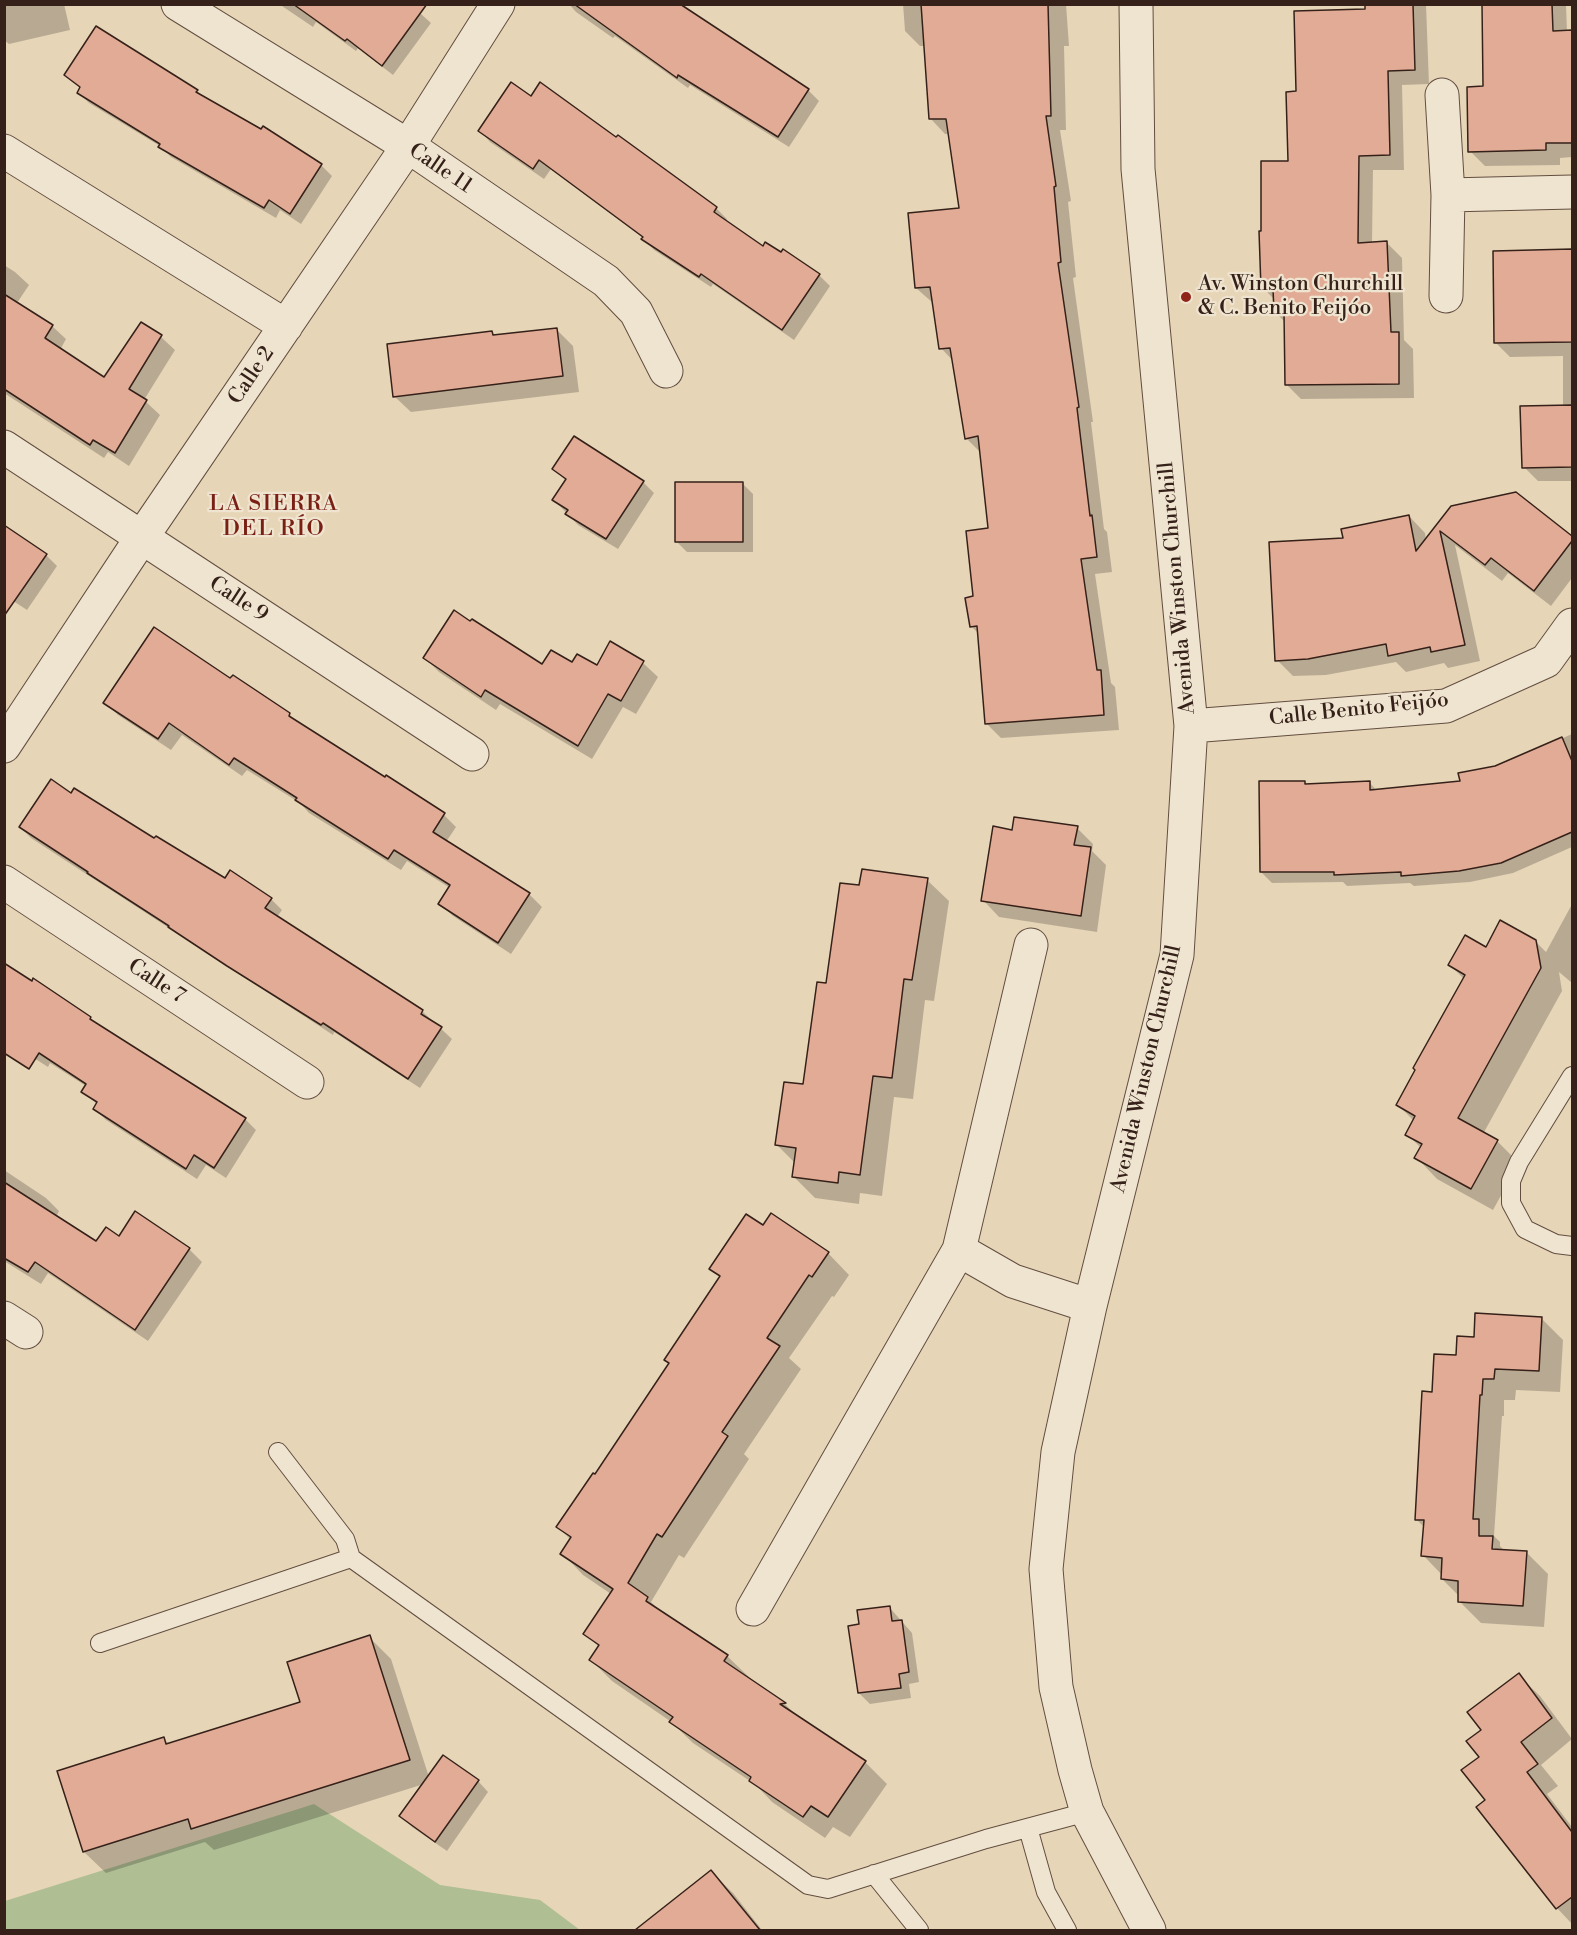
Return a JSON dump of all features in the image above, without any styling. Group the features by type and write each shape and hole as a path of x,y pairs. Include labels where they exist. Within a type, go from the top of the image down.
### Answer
{"street":[{"name":"Calle 11","path":"178,4 408,147 606,281 636,312 666,371"},
{"name":"Calle 2","path":"4,746 142,537 408,147 498,4"},
{"name":"Avenida Winston Churchill","path":"1136,4 1138,169 1191,726 1177,955 1090,1306 1058,1452 1046,1569 1056,1687 1075,1770 1087,1812 1149,1930"},
{"path":"1442,95 1448,195 1446,296"},
{"path":"4,151 286,326"},
{"path":"1448,195 1572,192"},
{"name":"Calle 9","path":"4,447 472,754"},
{"name":"Calle Benito Feijóo","path":"1191,726 1446,706 1546,661 1572,625"},
{"name":"Calle 7","path":"4,882 307,1082"},
{"path":"753,1609 959,1250 1031,945"},
{"path":"959,1250 1013,1281 1090,1306"}],"lane":[{"path":"1572,1076 1518,1162 1511,1181 1511,1203 1525,1229 1556,1244 1572,1246"},
{"path":"278,1452 345,1539 351,1557 808,1885 828,1889 1087,1812"},
{"path":"99,1643 351,1557"},
{"path":"1028,1828 1046,1892 1067,1930"},
{"path":"874,1874 919,1930"}],"green space":[{"path":"314,1804 440,1885 540,1900 580,1930 5,1930 5,1901"}],"building":[{"path":"293,4 427,4 382,66 347,39 345,41"},
{"path":"574,4 680,4 809,89 778,137 678,75 677,78"},
{"path":"921,4 1048,4 1051,116 1046,116 1056,186 1054,187 1061,262 1058,263 1079,407 1077,408 1097,557 1081,559 1097,670 1101,670 1104,715 985,724 977,626 970,627 965,598 973,596 966,531 988,528 978,436 965,439 950,348 939,349 930,287 915,288 908,213 959,208 946,119 929,119"},
{"path":"1365,4 1413,4 1415,70 1388,71 1390,155 1359,156 1358,243 1387,241 1391,332 1399,332 1399,384 1285,385 1284,313 1274,313 1273,289 1261,289 1259,231 1261,231 1261,161 1288,161 1286,92 1296,91 1294,11 1365,9"},
{"path":"1482,4 1552,4 1553,31 1572,30 1572,143 1546,143 1546,150 1468,152 1467,87 1483,86"},
{"path":"96,26 198,90 196,92 261,129 263,126 322,164 290,214 269,200 264,208 158,147 160,144 77,93 80,87 64,75"},
{"path":"511,82 531,96 540,82 717,207 714,212 763,246 765,242 781,252 783,249 820,274 782,330 701,274 699,277 641,239 643,237 539,160 533,169 478,131"},
{"path":"1572,249 1572,342 1494,343 1493,251"},
{"path":"4,294 53,325 45,338 104,377 141,322 162,335 129,389 147,400 115,453 93,440 90,445 4,389"},
{"path":"557,328 563,376 393,397 387,344 492,331 493,335"},
{"path":"1572,405 1572,467 1522,468 1520,406"},
{"path":"574,436 644,481 606,539 565,514 568,510 552,500 566,479 552,469"},
{"path":"675,482 743,482 743,542 675,542"},
{"path":"1516,492 1572,536 1572,541 1534,591 1491,558 1485,565 1440,531 1465,645 1431,652 1430,647 1388,656 1386,644 1308,659 1275,661 1269,542 1343,538 1341,529 1409,515 1416,551 1451,506"},
{"path":"4,525 47,554 4,616"},
{"path":"454,610 542,664 551,650 572,662 577,654 597,665 610,641 644,661 621,701 608,694 578,746 485,690 481,697 423,658"},
{"path":"154,627 230,678 233,675 290,713 289,716 445,813 433,832 530,893 498,943 438,904 450,885 394,850 388,859 234,758 229,765 169,723 158,739 103,703"},
{"path":"1562,737 1572,761 1572,832 1501,863 1459,871 1401,876 1401,872 1334,875 1334,872 1260,872 1259,781 1305,781 1305,784 1370,781 1370,790 1460,781 1458,773 1495,766"},
{"path":"51,779 71,793 74,788 154,838 156,836 225,878 230,870 272,898 265,908 423,1010 421,1014 442,1027 408,1079 323,1023 321,1025 227,966 19,827"},
{"path":"1014,817 1078,826 1074,845 1091,847 1081,916 981,901 993,826 1012,830"},
{"path":"862,869 928,878 912,980 904,979 892,1078 873,1076 860,1175 839,1172 838,1183 792,1177 796,1148 775,1145 784,1082 803,1084 817,982 826,983 840,883 859,885"},
{"path":"1500,920 1536,940 1541,968 1458,1118 1498,1140 1471,1189 1414,1158 1422,1144 1405,1135 1415,1116 1396,1105 1415,1070 1413,1068 1465,975 1448,965 1465,935 1486,947"},
{"path":"4,963 32,981 33,978 91,1017 90,1019 246,1118 214,1168 194,1155 186,1169 93,1109 97,1102 81,1092 86,1084 39,1053 29,1069 4,1053"},
{"path":"4,1182 96,1241 106,1227 119,1236 135,1211 190,1248 135,1330 35,1262 28,1272 4,1258"},
{"path":"771,1213 829,1252 812,1277 809,1275 767,1338 780,1346 722,1432 728,1436 662,1537 657,1534 628,1583 648,1597 646,1601 728,1655 724,1661 786,1703 780,1704 866,1761 828,1817 811,1806 803,1817 749,1781 751,1777 669,1722 673,1717 589,1660 599,1645 583,1634 613,1589 560,1554 571,1537 556,1527 593,1473 595,1474 669,1363 664,1360 720,1276 709,1269 746,1214 763,1225"},
{"path":"1475,1313 1542,1317 1539,1371 1495,1369 1494,1379 1483,1379 1482,1395 1480,1395 1473,1519 1479,1519 1479,1536 1493,1536 1492,1549 1527,1551 1523,1606 1458,1602 1458,1581 1441,1579 1442,1558 1421,1556 1424,1520 1415,1520 1422,1391 1432,1392 1434,1354 1456,1355 1457,1336 1474,1337"},
{"path":"890,1606 892,1621 902,1620 909,1672 899,1674 901,1688 858,1693 848,1626 859,1624 857,1610"},
{"path":"370,1635 410,1760 191,1829 188,1819 83,1852 57,1771 164,1737 166,1744 300,1702 287,1662"},
{"path":"1519,1673 1552,1718 1521,1742 1538,1764 1527,1772 1572,1832 1572,1897 1556,1909 1476,1807 1485,1800 1461,1770 1479,1757 1466,1741 1481,1730 1467,1712"},
{"path":"443,1755 479,1780 435,1842 399,1816"},
{"path":"711,1870 760,1930 635,1930"}],"place":[{"name":"Av. Winston Churchill & C. Benito Feijóo","path":"1186,297"}],"district":[{"name":"LA SIERRA DEL RÍO","path":"274,518"}]}
